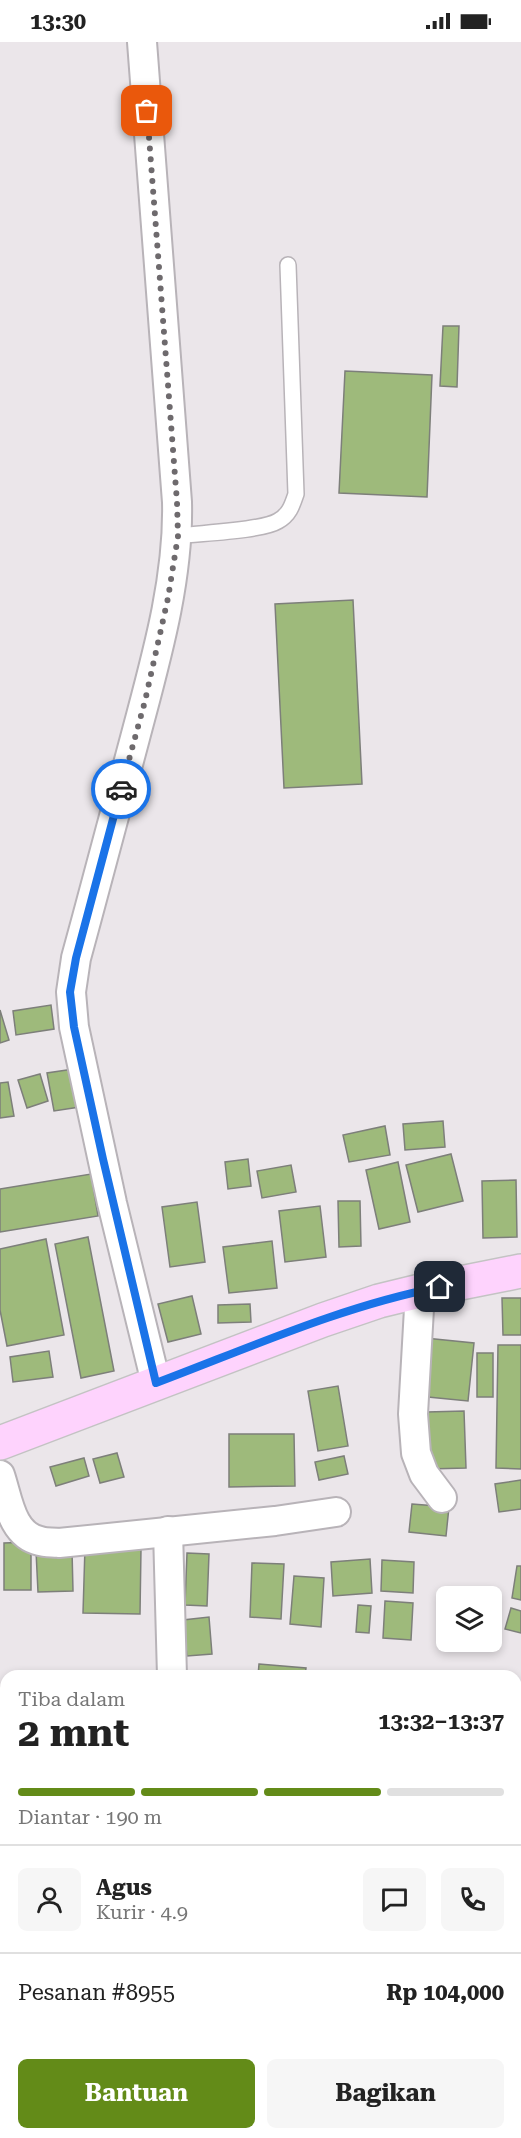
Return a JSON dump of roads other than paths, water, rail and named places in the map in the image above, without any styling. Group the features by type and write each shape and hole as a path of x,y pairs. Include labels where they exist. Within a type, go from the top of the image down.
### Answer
{"main road":[{"path":"0,1443 323,1320 379,1301 521,1271"}],"street":[{"path":"142,42 178,536 168,598 148,690 76,958 70,992 74,1027 110,1192 156,1383"},
{"path":"420,1291 413,1414 416,1453 424,1474 442,1498"},
{"path":"0,1475 15,1523 28,1537 40,1541 59,1543 275,1521 336,1512"},
{"path":"168,1532 172,1670"}],"lane":[{"path":"178,536 277,522 291,510 296,494 288,265"}]}
